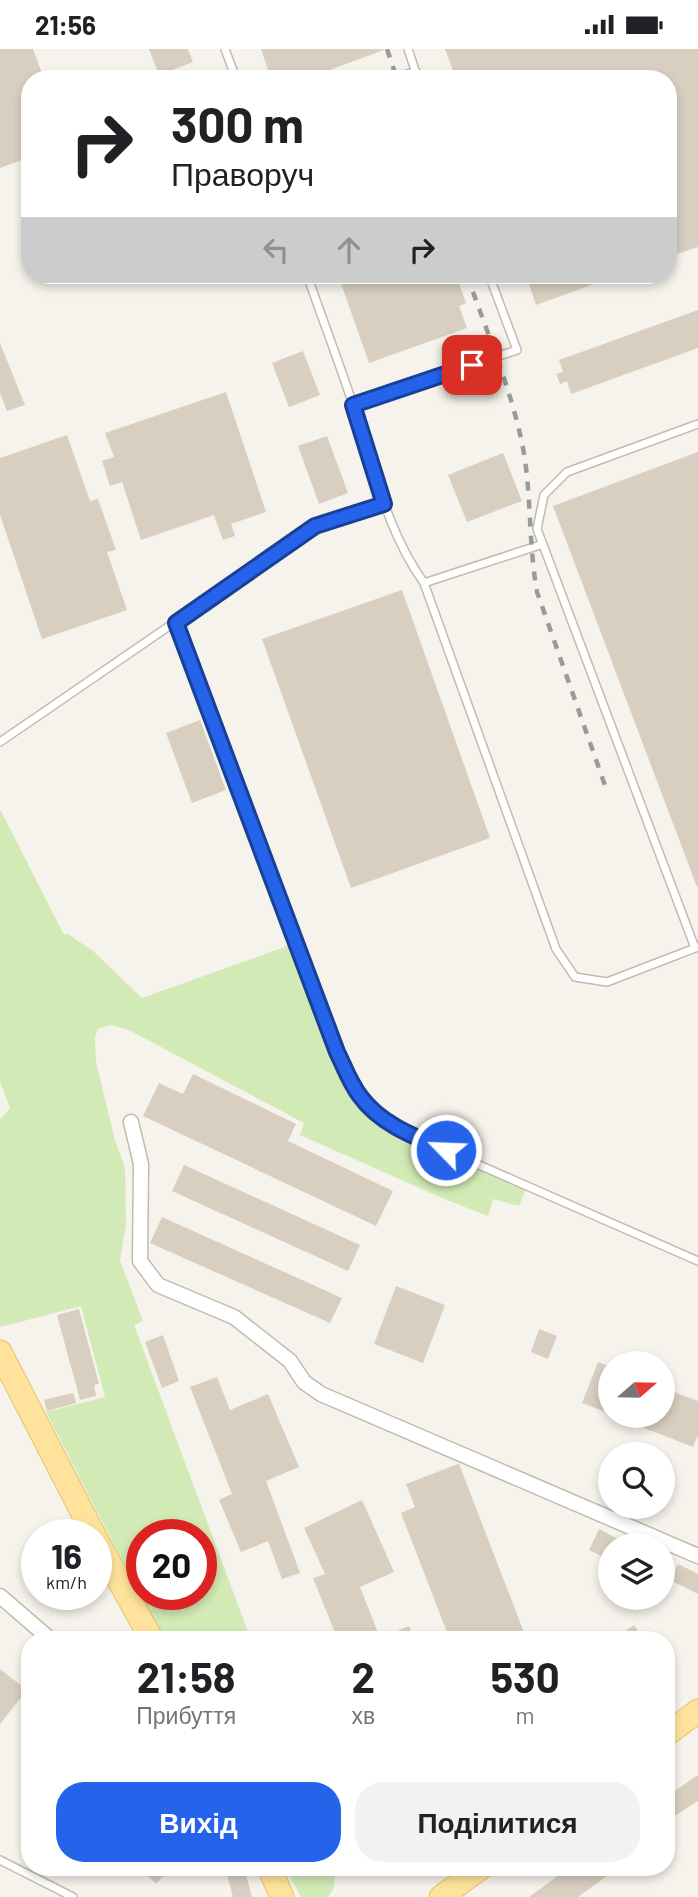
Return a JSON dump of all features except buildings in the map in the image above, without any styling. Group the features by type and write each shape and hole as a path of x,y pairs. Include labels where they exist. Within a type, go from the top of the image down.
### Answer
{"main road":[{"path":"0,1352 86,1519"},
{"path":"112,1568 147,1631"},
{"path":"675,1728 698,1711"},
{"path":"273,1876 282,1897"},
{"path":"441,1897 470,1876"}],"street":[{"path":"131,1122 141,1164 140,1261 158,1285 234,1317 290,1361 304,1382 321,1394 698,1556"},
{"path":"0,1596 41,1631"}],"lane":[{"path":"225,49 233,70"},
{"path":"408,49 415,70"},
{"path":"310,284 353,405 384,504 405,556 424,583 556,949 575,977 607,982 697,947 537,529 544,495 567,472 698,424"},
{"path":"353,405 517,350 492,284"},
{"path":"0,742 315,526 384,504"},
{"path":"424,583 543,544"},
{"path":"176,623 337,1052 360,1097 395,1128 698,1261"},
{"path":"0,1860 21,1871"},
{"path":"32,1876 73,1897"}],"green space":[{"path":"0,809 64,935 68,934 93,951 142,998 290,945 332,1057 351,1099 389,1131 523,1188 525,1192 519,1206 493,1199 488,1216 300,1135 304,1123 129,1030 110,1025 98,1029 95,1038 96,1062 115,1140 125,1168 126,1224 120,1261 143,1321 134,1325 206,1519 126,1519 126,1568 112,1541 112,1519 101,1519 46,1412 105,1397 81,1306 1,1327 0,1324 0,1120 10,1108 0,1082"},
{"path":"217,1548 248,1631 158,1631 148,1610 217,1610"},
{"path":"290,1876 335,1876 334,1888 328,1897 301,1897"}],"railway":[{"path":"387,49 394,70"},
{"path":"470,284 504,379 522,443 537,592 607,791"}],"route":[{"path":"446,1150 395,1128 360,1097 337,1052 176,623 315,526 384,504 353,405 472,365"}]}
